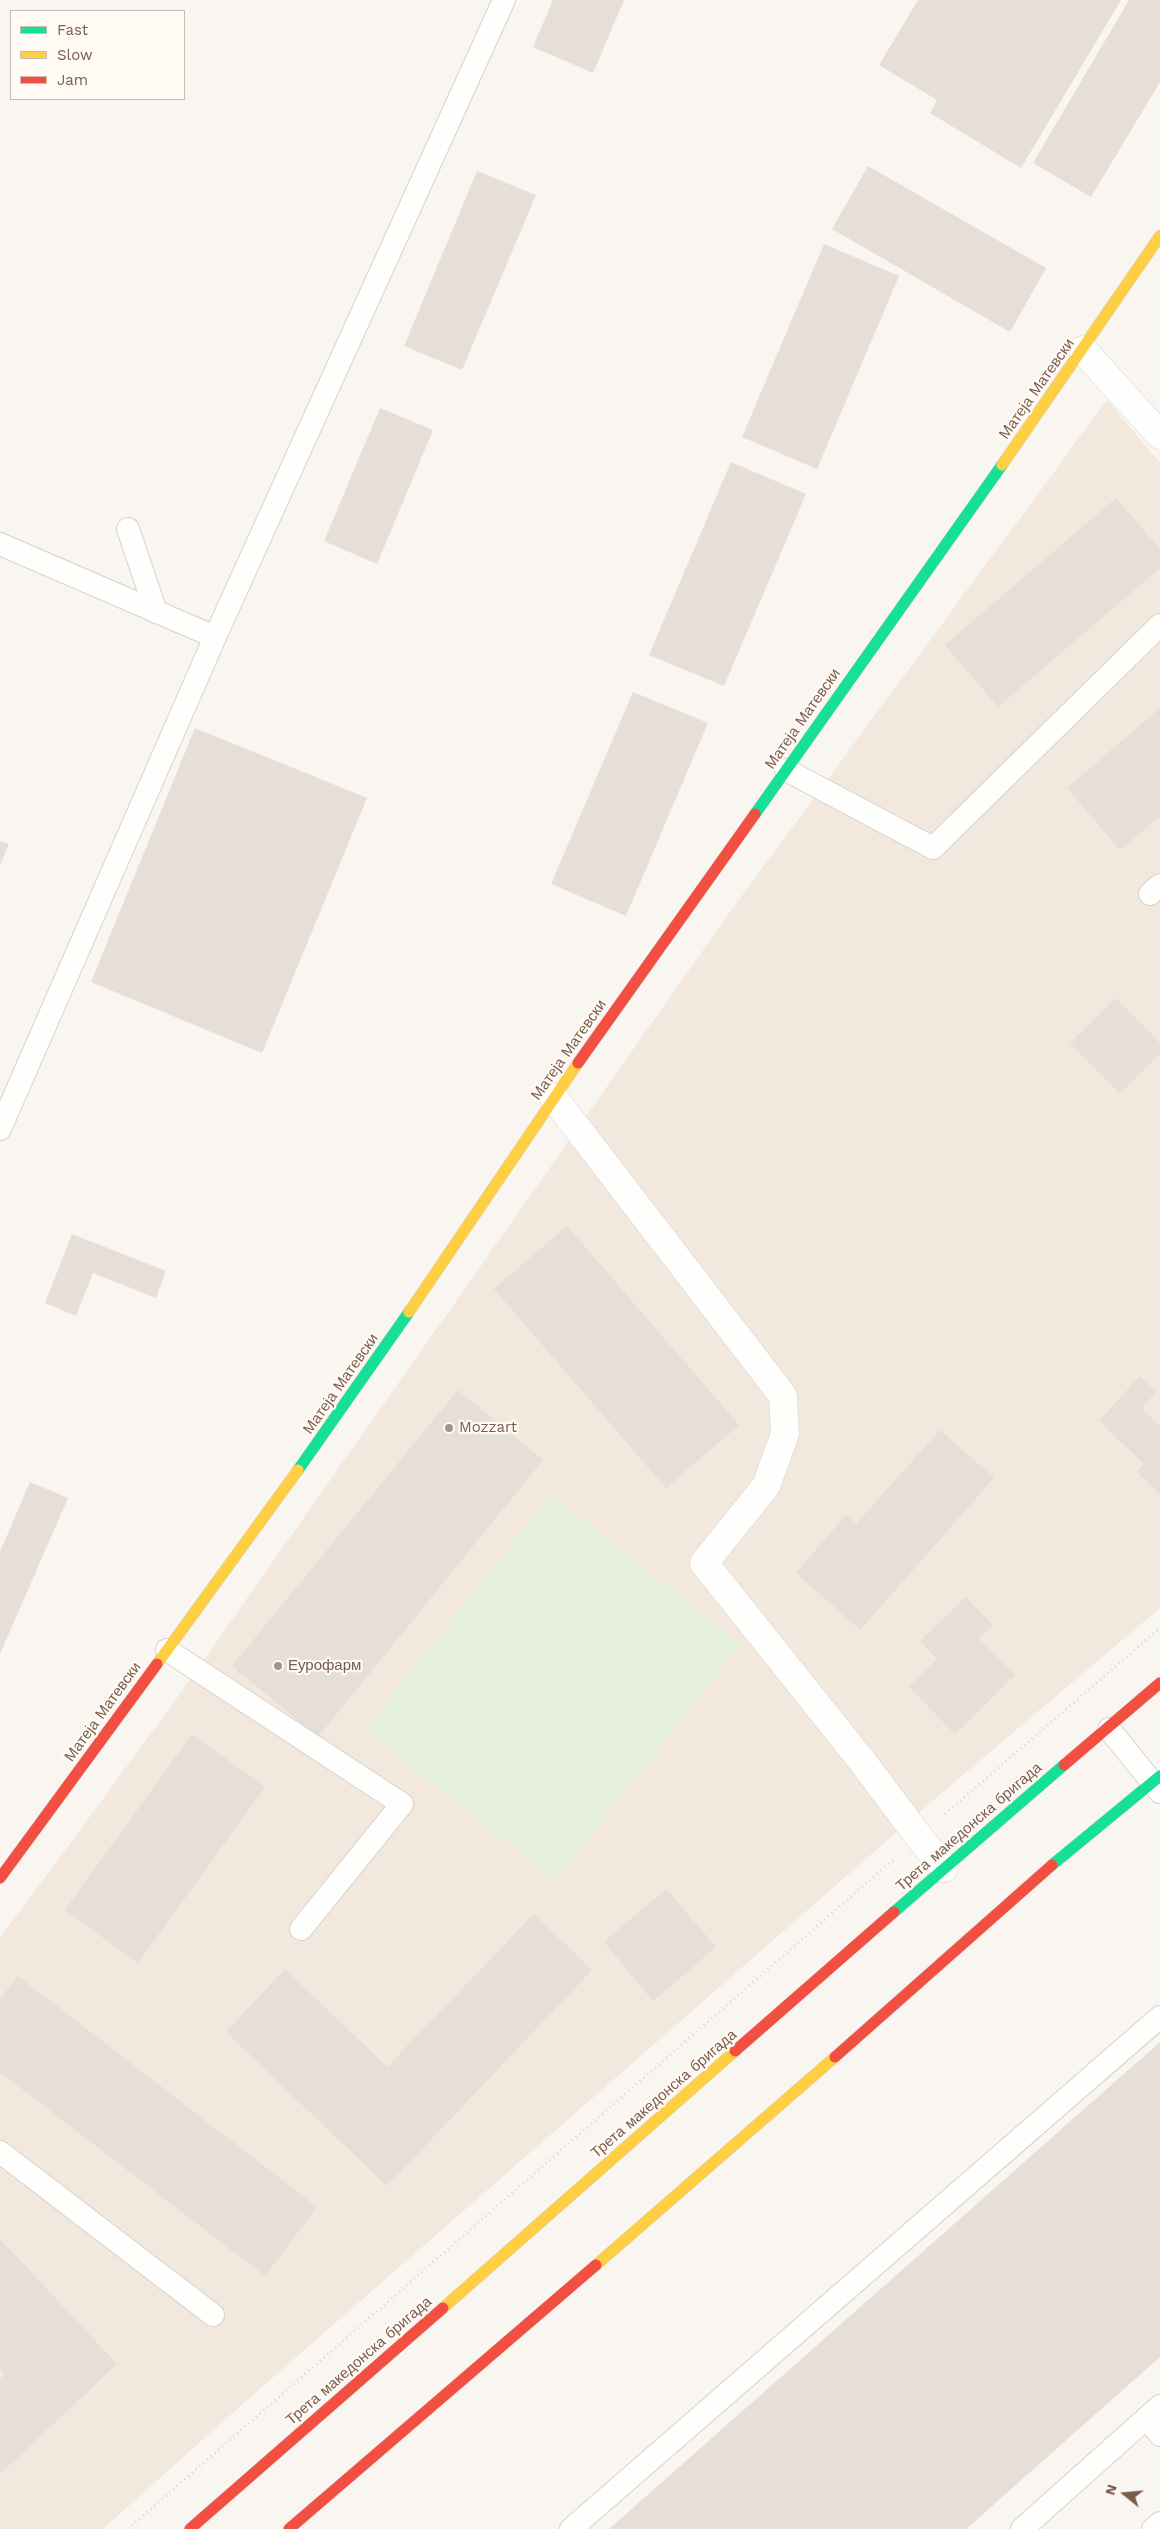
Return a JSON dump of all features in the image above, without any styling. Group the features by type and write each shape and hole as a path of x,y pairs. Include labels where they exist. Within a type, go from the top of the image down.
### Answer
{"street":[{"name":"Матеја Матевски","path":"0,1878 335,1420 554,1098 1083,350 1160,236"},
{"path":"1083,350 1160,435"},
{"path":"554,1098 783,1396 785,1434 766,1486 704,1563 862,1761 919,1838 944,1868"},
{"name":"Трета македонска бригада","path":"190,2529 944,1868 1160,1684"},
{"path":"289,2529 703,2173 1084,1837 1157,1784"}],"lane":[{"path":"0,1129 214,637 504,0"},
{"path":"128,529 156,612"},
{"path":"0,544 214,637"},
{"path":"786,770 933,848 1160,625"},
{"path":"167,1650 402,1804 301,1929"},
{"path":"1109,1729 1157,1784"},
{"path":"571,2529 1160,2016"},
{"path":"0,2152 213,2315"},
{"path":"1022,2529 1156,2420"},
{"path":"1153,2529 1160,2523"}],"path":[{"path":"128,2529 1160,1628"}],"shaded area":[{"path":"1107,400 1160,463 1160,1608 930,1803 238,2408 103,2529 0,2529 0,1938 167,1712 727,916"}],"green space":[{"path":"551,1494 741,1644 555,1881 364,1730"}],"building":[{"path":"553,0 624,0 593,73 533,47"},
{"path":"918,0 1121,0 1021,168 930,113 937,100 879,65"},
{"path":"1129,0 1160,0 1160,82 1091,197 1033,163"},
{"path":"868,166 1046,268 1010,332 832,229"},
{"path":"477,171 536,195 462,370 404,346"},
{"path":"824,244 899,276 817,469 742,437"},
{"path":"380,408 433,430 377,564 324,541"},
{"path":"731,462 806,494 724,686 649,655"},
{"path":"1116,498 1160,549 1160,568 998,707 945,645"},
{"path":"633,692 708,723 626,916 551,884"},
{"path":"1160,708 1160,816 1120,850 1067,788"},
{"path":"195,728 367,798 262,1053 91,982"},
{"path":"0,841 9,844 0,865"},
{"path":"1116,998 1160,1043 1160,1054 1120,1094 1070,1043"},
{"path":"567,1226 739,1425 666,1488 494,1289"},
{"path":"72,1234 166,1271 156,1298 93,1273 76,1316 45,1303"},
{"path":"1140,1376 1156,1392 1142,1408 1160,1426 1160,1494 1137,1472 1144,1464 1099,1421"},
{"path":"458,1390 543,1460 318,1737 232,1666"},
{"path":"940,1430 994,1478 860,1630 796,1573 846,1515 856,1524"},
{"path":"30,1482 68,1498 0,1654 0,1552"},
{"path":"966,1597 993,1625 979,1639 1015,1675 955,1734 909,1687 937,1659 920,1641"},
{"path":"192,1734 265,1787 138,1963 65,1910"},
{"path":"666,1889 716,1947 653,2001 604,1942"},
{"path":"534,1914 592,1970 387,2186 226,2032 285,1969 387,2067"},
{"path":"18,1976 317,2207 265,2276 0,2072 0,1999"},
{"path":"1160,2042 1160,2357 966,2529 609,2529"},
{"path":"0,2239 117,2364 0,2474 0,2379 5,2374 0,2368"}],"traffic: fast":[{"path":"755,814 1002,465"},
{"path":"298,1470 409,1312"},
{"path":"894,1912 1064,1765"},
{"path":"1052,1865 1160,1776"}],"traffic: slow":[{"path":"1002,465 1160,236"},
{"path":"409,1312 578,1063"},
{"path":"157,1664 298,1470"},
{"path":"443,2308 735,2051"},
{"path":"596,2265 835,2057"}],"traffic: jam":[{"path":"578,1063 755,814"},
{"path":"0,1878 157,1664"},
{"path":"1064,1765 1160,1683"},
{"path":"835,2057 1052,1865"},
{"path":"735,2051 894,1912"},
{"path":"289,2529 596,2265"},
{"path":"190,2529 443,2308"}],"place":[{"name":"Mozzart","path":"449,1428"},
{"name":"Еурофарм","path":"278,1666"}]}
